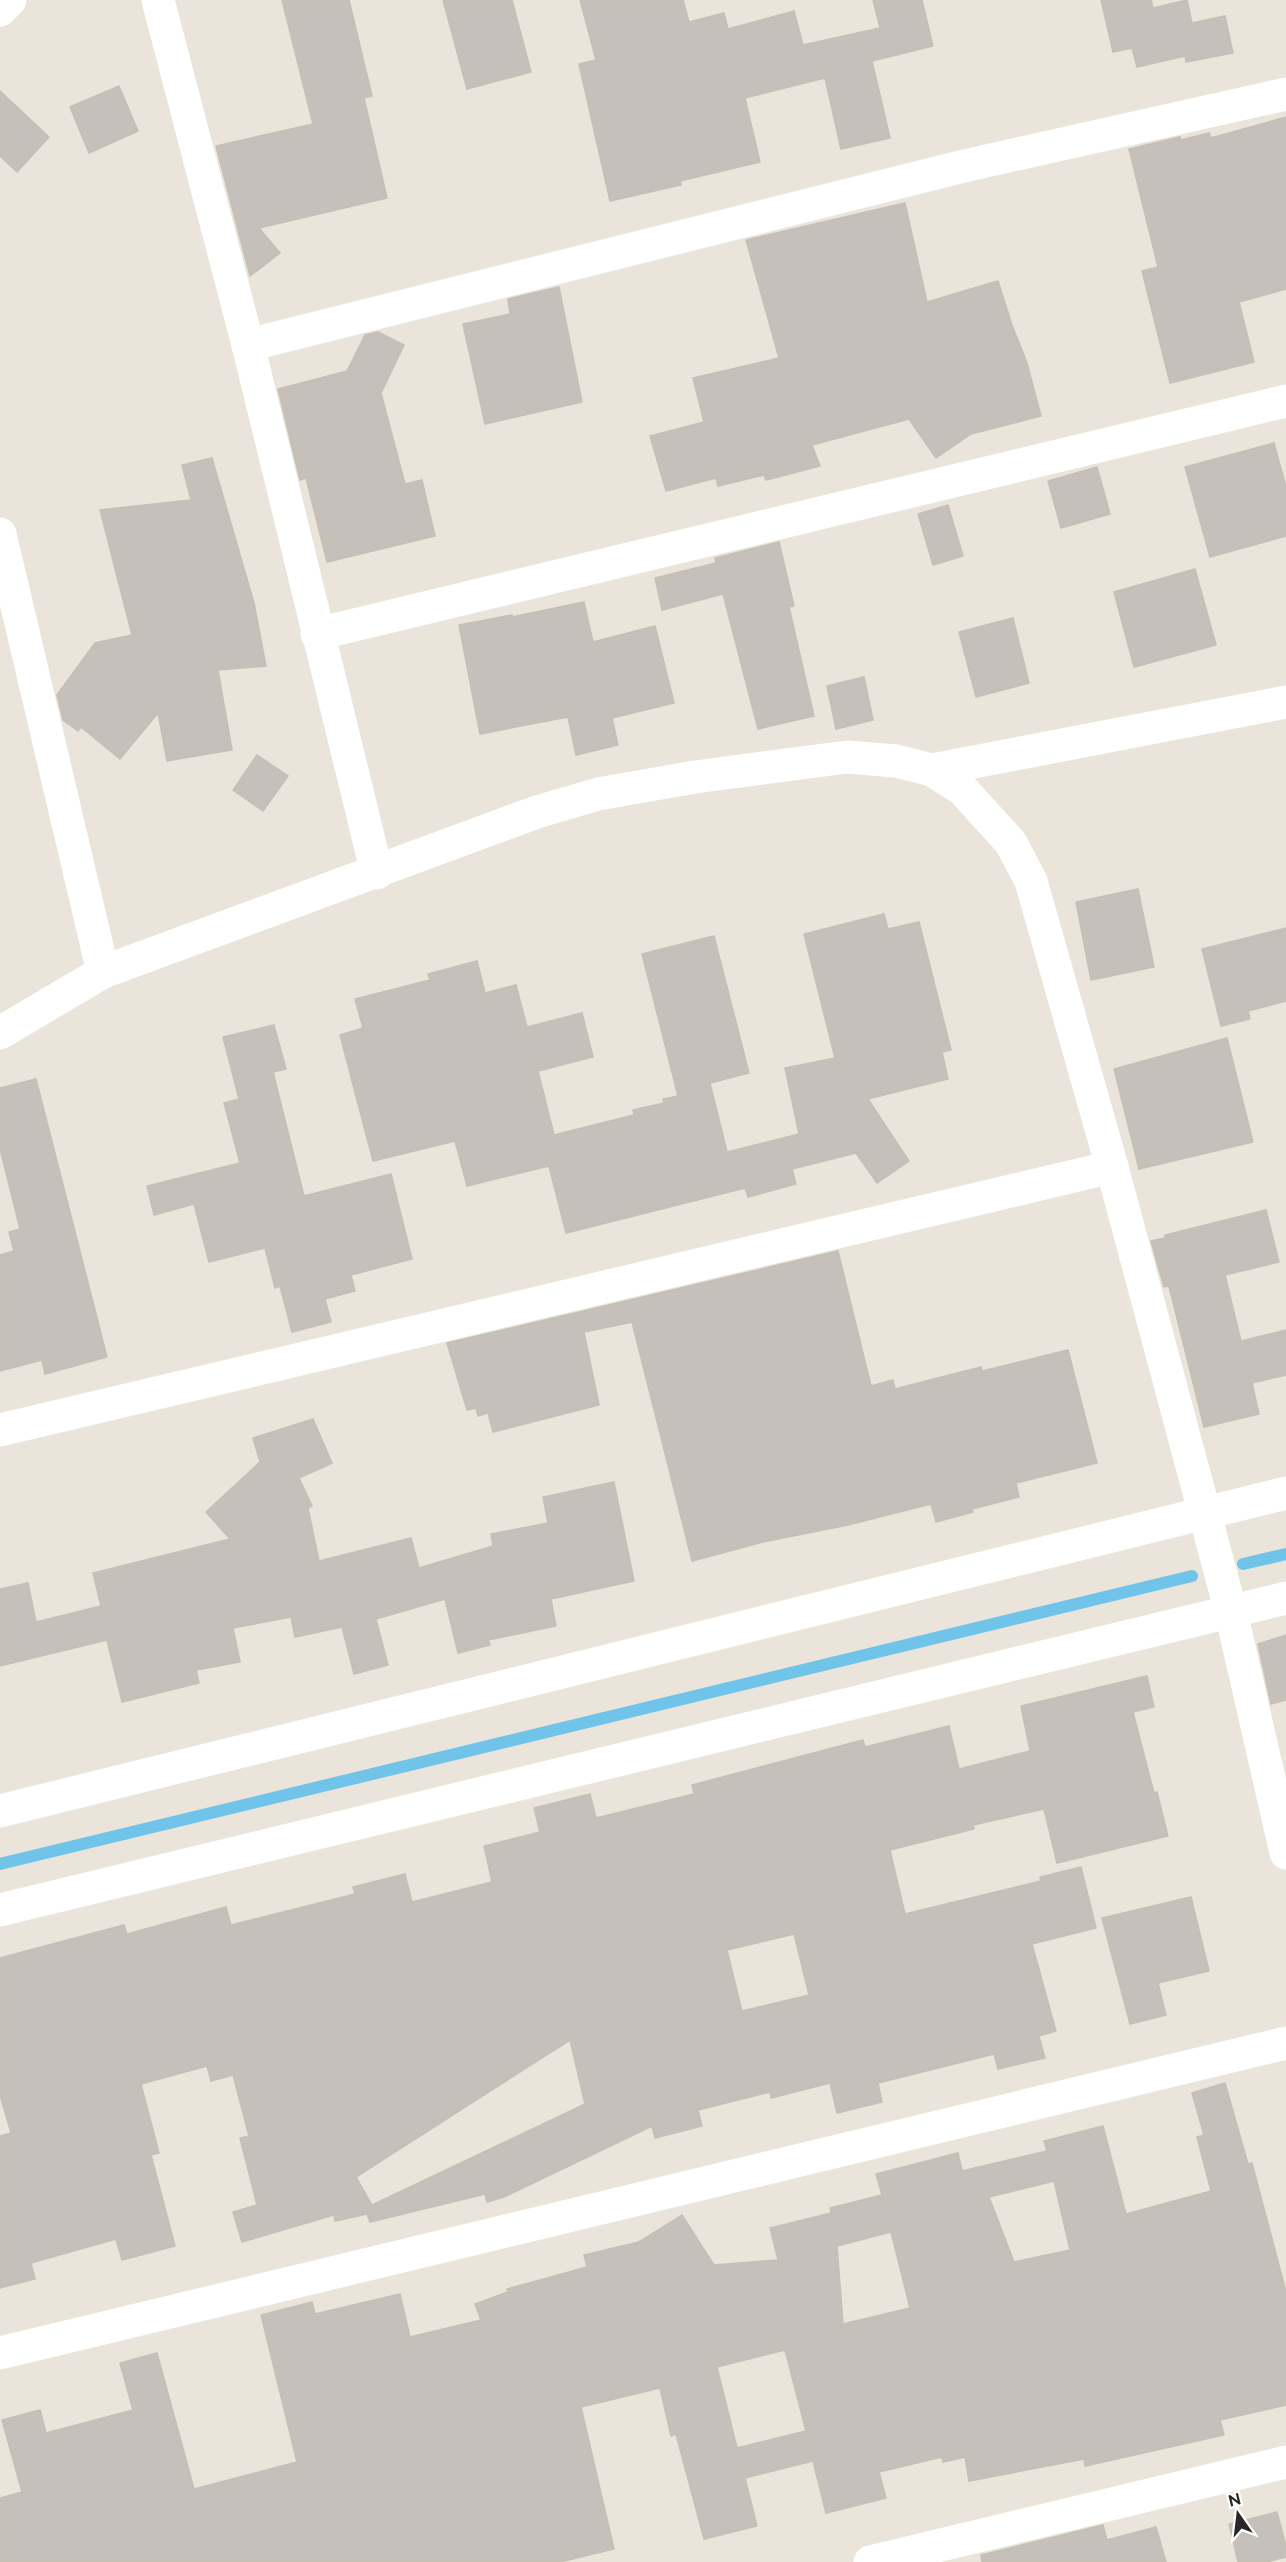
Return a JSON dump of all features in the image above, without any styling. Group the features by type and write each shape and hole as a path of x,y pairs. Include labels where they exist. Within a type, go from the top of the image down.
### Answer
{"street":[{"path":"0,9 10,0"},
{"path":"158,0 248,345 376,873"},
{"path":"248,345 964,166 1286,94"},
{"path":"317,634 1286,401"},
{"path":"0,534 103,972"},
{"path":"932,770 1286,702"},
{"path":"0,1033 103,972 537,812 598,794 695,777 847,758 896,761 932,770 962,789 1011,843 1031,881 1112,1167 1231,1612 1286,1853"},
{"path":"0,1430 1112,1167"},
{"path":"0,1811 1286,1492"},
{"path":"0,1910 1286,1598"},
{"path":"0,2353 1286,2043"},
{"path":"870,2562 1286,2462"}],"building":[{"path":"282,0 349,0 372,96 364,98 387,198 259,228 280,253 250,276 216,146 313,124"},
{"path":"443,0 512,0 531,72 467,89"},
{"path":"580,0 683,0 689,22 724,13 728,29 794,11 803,45 880,28 873,0 922,0 933,46 872,61 890,138 841,149 825,78 745,98 760,162 680,181 681,185 610,201 579,64 596,60"},
{"path":"1101,0 1151,0 1153,8 1187,0 1192,23 1225,16 1233,53 1186,62 1185,56 1137,67 1132,48 1113,52"},
{"path":"119,86 138,131 89,153 70,107"},
{"path":"0,91 49,137 17,172 0,156"},
{"path":"1286,117 1286,289 1239,302 1254,362 1170,383 1142,271 1158,267 1129,149 1209,133 1211,138"},
{"path":"905,203 927,302 998,281 1027,363 1041,416 971,434 936,458 909,419 812,445 820,466 766,480 764,475 718,486 716,478 666,491 650,436 704,422 693,378 779,358 746,240"},
{"path":"559,287 582,402 485,424 463,324 510,314 508,299"},
{"path":"378,332 404,345 381,393 405,484 422,480 435,536 327,562 306,478 300,480 278,389 347,371 365,335"},
{"path":"1274,443 1286,487 1286,536 1210,557 1185,467"},
{"path":"212,458 254,603 266,666 218,670 232,750 167,761 158,713 120,759 81,727 78,731 63,720 57,695 95,643 132,635 100,510 191,500 182,465"},
{"path":"1097,467 1110,514 1061,528 1048,481"},
{"path":"948,505 963,556 933,565 918,514"},
{"path":"779,542 794,606 789,607 814,716 758,729 723,594 662,610 655,578 716,563 715,558"},
{"path":"1195,569 1216,645 1134,667 1114,592"},
{"path":"584,602 593,642 655,626 674,703 612,718 618,745 576,755 568,717 480,734 459,625"},
{"path":"1013,618 1029,683 976,697 959,632"},
{"path":"864,677 873,720 836,729 827,686"},
{"path":"257,755 288,776 263,811 233,790"},
{"path":"1138,889 1154,967 1091,980 1076,902"},
{"path":"884,914 888,929 919,922 951,1050 942,1052 948,1079 868,1099 909,1161 877,1183 856,1153 792,1169 796,1184 748,1197 745,1188 566,1233 549,1166 467,1186 455,1141 373,1161 340,1035 363,1028 355,999 430,980 428,974 477,961 485,993 516,985 527,1027 582,1013 593,1057 538,1071 554,1135 634,1115 633,1110 664,1103 663,1099 678,1096 642,954 714,936 749,1073 710,1083 727,1152 799,1134 785,1068 835,1058 804,934"},
{"path":"1286,928 1286,1001 1248,1011 1250,1019 1221,1026 1202,949"},
{"path":"274,1025 286,1069 273,1072 304,1196 391,1174 412,1259 351,1275 355,1291 325,1299 331,1322 292,1332 280,1286 275,1288 265,1248 209,1262 194,1204 154,1215 147,1186 240,1163 224,1103 239,1099 223,1037"},
{"path":"1227,1038 1253,1142 1139,1169 1114,1069"},
{"path":"36,1079 107,1357 45,1374 42,1360 0,1371 0,1255 14,1251 9,1232 20,1229 0,1149 0,1088"},
{"path":"1266,1210 1279,1262 1225,1275 1241,1341 1286,1330 1286,1375 1252,1383 1259,1414 1204,1427 1169,1286 1164,1287 1151,1241 1165,1238 1165,1235"},
{"path":"838,1251 871,1386 893,1380 895,1389 981,1367 982,1371 1068,1350 1097,1463 1016,1483 1019,1497 972,1509 973,1512 936,1522 931,1504 848,1525 763,1542 692,1561 632,1322 584,1332 599,1405 493,1432 488,1413 478,1416 476,1408 467,1410 447,1343"},
{"path":"313,1419 332,1463 299,1478 312,1506 308,1508 319,1561 411,1538 419,1568 493,1546 491,1534 548,1523 543,1497 614,1482 634,1581 551,1599 556,1626 488,1640 490,1645 458,1653 445,1599 376,1619 388,1665 354,1674 342,1627 295,1637 291,1617 233,1628 240,1662 196,1670 199,1683 122,1702 107,1640 0,1666 0,1589 28,1583 36,1622 101,1606 93,1573 230,1539 206,1512 260,1462 253,1438"},
{"path":"1286,1635 1286,1700 1271,1704 1258,1644"},
{"path":"1147,1676 1154,1707 1133,1712 1168,1836 1057,1863 1044,1809 973,1825 974,1829 890,1850 905,1914 1041,1881 1040,1877 1081,1867 1096,1928 1032,1944 1056,2031 1039,2036 1045,2058 998,2069 994,2054 878,2083 882,2102 837,2113 830,2083 771,2098 770,2092 698,2110 702,2126 655,2138 652,2126 504,2197 487,2202 485,2194 370,2222 367,2214 335,2221 334,2215 242,2242 233,2212 257,2205 240,2138 249,2136 233,2075 211,2081 207,2066 141,2084 159,2153 151,2155 175,2246 122,2260 116,2239 31,2263 35,2279 0,2288 0,2136 11,2133 0,2095 0,1958 124,1925 127,1934 226,1907 231,1925 355,1894 353,1887 405,1874 412,1902 492,1882 484,1846 540,1832 534,1808 590,1794 596,1818 694,1794 692,1785 863,1740 865,1747 949,1726 959,1769 1030,1751 1021,1706","holes":["794,1934 809,1995 742,2011 727,1950","570,2040 585,2104 372,2205 356,2177"]},
{"path":"1191,1897 1209,1971 1158,1983 1166,2015 1130,2024 1102,1918"},
{"path":"1225,2083 1248,2164 1252,2163 1286,2292 1286,2405 1220,2420 1224,2435 1085,2466 1084,2459 969,2481 965,2457 943,2462 942,2457 879,2472 886,2498 826,2513 813,2461 745,2478 757,2526 704,2539 676,2434 671,2436 660,2388 581,2407 614,2549 560,2562 0,2562 0,2498 22,2492 2,2420 40,2410 46,2433 133,2410 120,2363 157,2353 194,2489 297,2462 261,2315 312,2302 315,2314 400,2294 410,2337 481,2320 475,2304 508,2292 507,2289 587,2267 584,2255 639,2242 682,2215 714,2265 778,2260 770,2228 831,2213 830,2208 882,2195 876,2174 958,2153 962,2171 1047,2151 1044,2141 1103,2126 1126,2214 1211,2191 1197,2137 1204,2135 1192,2093","holes":["1054,2181 1070,2250 1014,2262 989,2197","891,2232 910,2308 843,2324 837,2246","785,2350 806,2431 737,2448 717,2367"]},
{"path":"1277,2512 1286,2546 1286,2557 1266,2562 1238,2562 1229,2524"},
{"path":"1103,2525 1107,2540 1156,2527 1166,2562 982,2562 981,2555"}],"waterway":[{"path":"1243,1564 1286,1554"},
{"path":"0,1864 1192,1576"}]}
